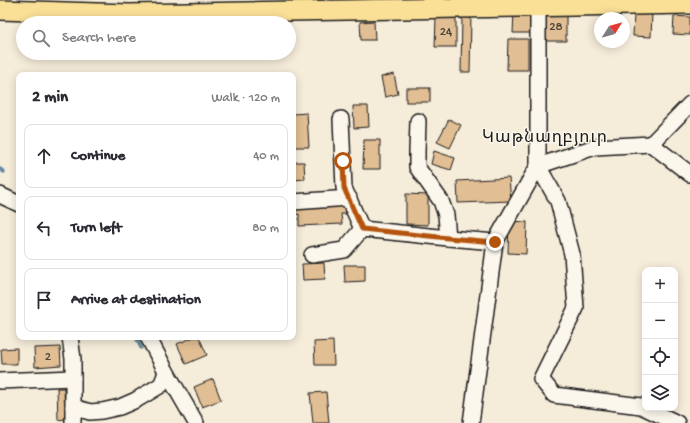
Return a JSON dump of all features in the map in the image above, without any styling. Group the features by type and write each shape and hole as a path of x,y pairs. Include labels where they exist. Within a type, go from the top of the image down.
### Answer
{"main road":[{"path":"0,10 129,14 314,5 539,3 690,4"}],"street":[{"path":"471,423 495,242 538,166 539,3"},
{"path":"652,144 690,104"},
{"path":"341,119 344,188 362,229"},
{"path":"418,121 417,167 441,201 446,215 448,238"},
{"path":"538,166 595,148 652,144 690,174"},
{"path":"538,166 558,201 572,254 576,308 541,378 554,395 641,406 678,423"},
{"path":"0,195 16,203"},
{"path":"296,202 349,198"},
{"path":"362,229 495,242"},
{"path":"312,255 344,250 362,229"},
{"path":"70,340 73,359 73,423"},
{"path":"150,340 196,423"},
{"path":"73,407 90,412 120,407 136,400 161,385 166,371"},
{"path":"0,381 73,378"}],"building":[{"path":"514,12 530,12 530,33 513,33"},
{"path":"546,13 566,14 566,41 545,41"},
{"path":"634,13 652,13 651,37 633,36"},
{"path":"462,16 471,16 470,72 461,72"},
{"path":"674,16 690,17 690,35 673,34"},
{"path":"436,17 456,17 456,47 435,47"},
{"path":"374,21 375,40 361,40 360,22"},
{"path":"508,39 528,39 528,70 507,70"},
{"path":"394,74 398,94 385,97 381,77"},
{"path":"406,88 430,88 430,102 406,102"},
{"path":"353,106 368,106 369,127 354,128"},
{"path":"307,113 309,147 296,147 296,114"},
{"path":"449,119 461,125 450,148 437,142"},
{"path":"364,140 380,140 380,169 363,169"},
{"path":"434,151 455,158 451,170 431,164"},
{"path":"296,162 304,162 305,179 296,180"},
{"path":"509,178 511,201 458,203 457,181"},
{"path":"406,194 428,195 428,225 406,224"},
{"path":"347,204 348,214 341,214 342,224 299,226 299,214 296,214 296,206"},
{"path":"509,221 527,222 526,254 508,253"},
{"path":"324,263 325,279 303,280 302,264"},
{"path":"344,265 365,265 365,281 345,282"},
{"path":"187,340 200,340 207,355 186,364 177,344"},
{"path":"333,341 334,365 315,365 314,342"},
{"path":"60,347 61,365 35,367 34,348"},
{"path":"17,348 17,364 2,364 1,349"},
{"path":"213,379 221,400 202,407 194,387"},
{"path":"57,388 64,388 65,419 58,420"},
{"path":"326,392 329,423 313,423 310,393"}],"waterway":[{"path":"0,169 4,172"},
{"path":"137,340 141,348"}],"district":[{"name":"Կաթնաղբյուր","path":"545,139"}],"route":[{"path":"343,161 344,188 362,229 495,242"}]}
